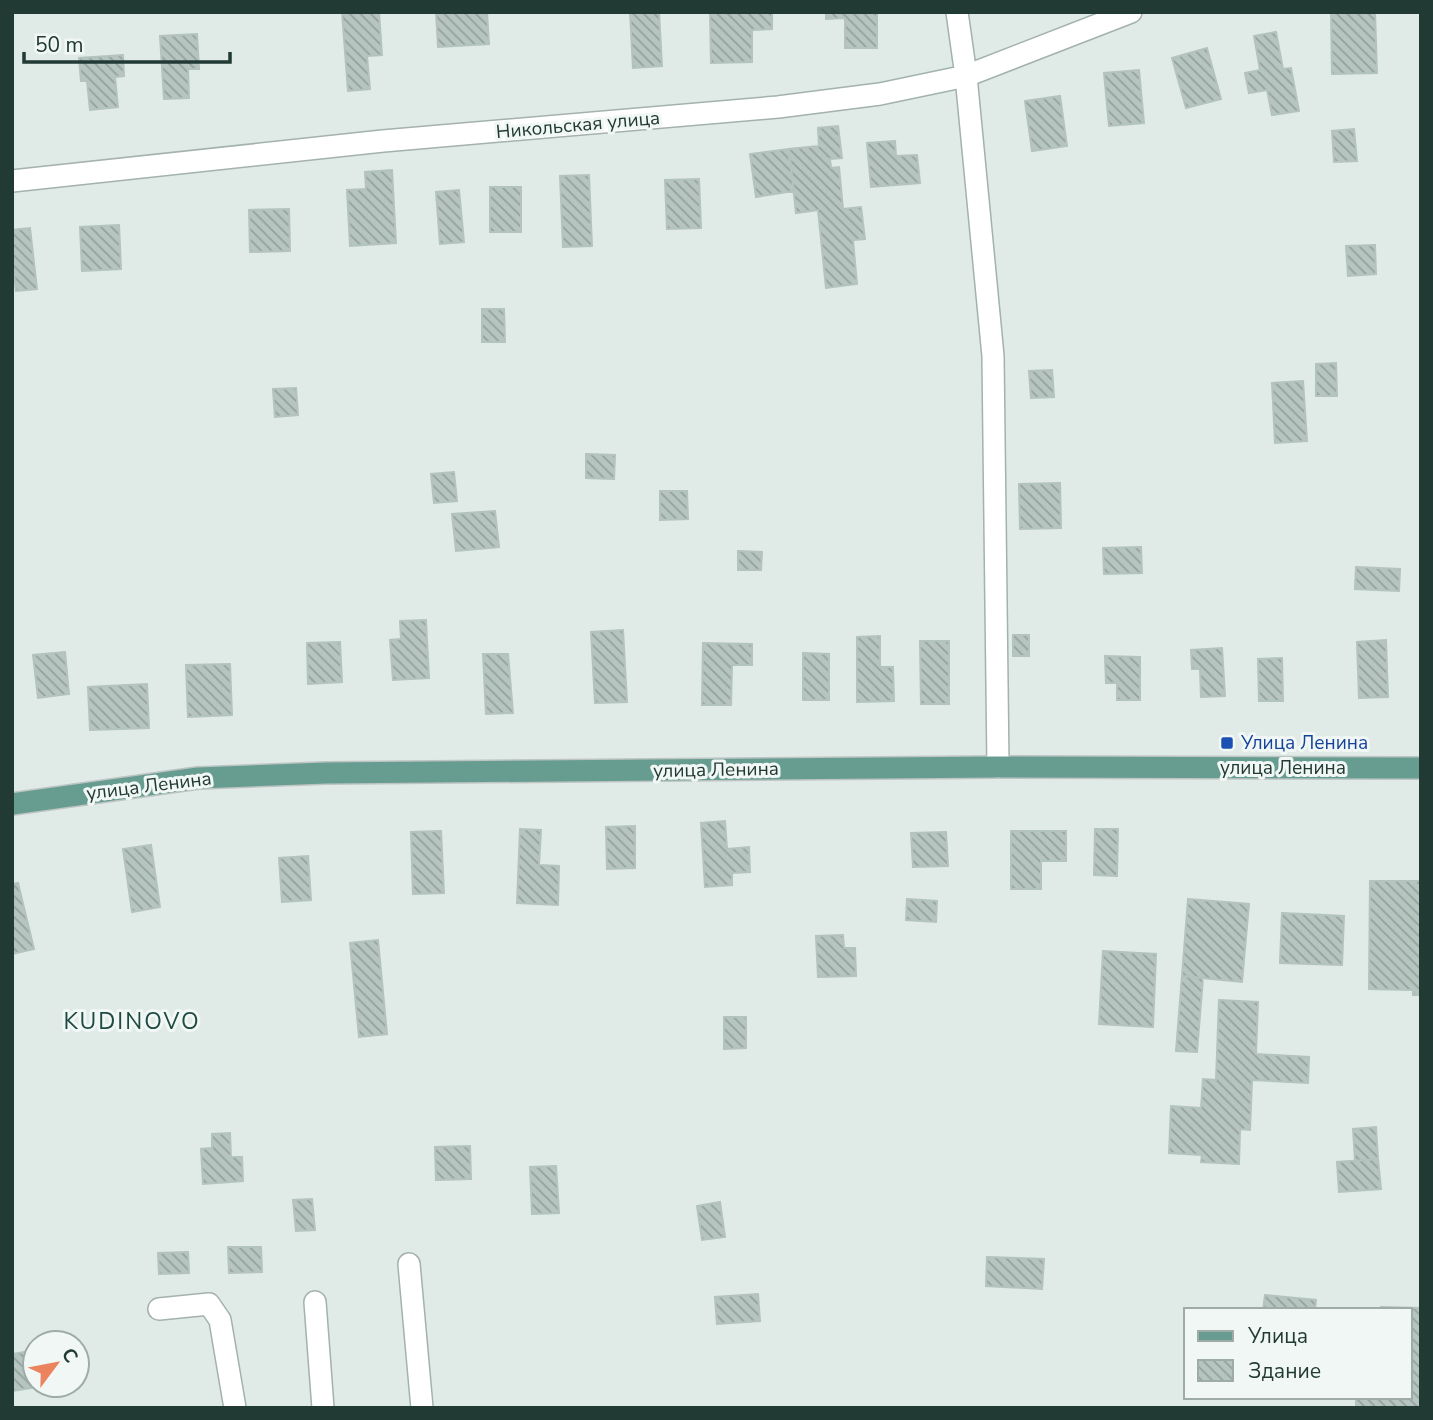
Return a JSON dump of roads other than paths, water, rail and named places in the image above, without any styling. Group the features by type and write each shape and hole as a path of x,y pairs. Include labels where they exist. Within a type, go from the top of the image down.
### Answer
{"main road":[{"name":"улица Ленина","path":"12,804 198,778 327,773 998,767 1421,768"}],"street":[{"path":"957,12 966,76 993,356 998,767"},
{"name":"Никольская улица","path":"12,181 383,141 779,107 880,94 966,76 1131,12"},
{"path":"410,1264 422,1408"},
{"path":"315,1303 323,1408"},
{"path":"159,1309 209,1304 220,1320 234,1408"}],"place":[{"name":"Улица Ленина","path":"1227,743"}],"district":[{"name":"KUDINOVO","path":"132,1021"}]}
